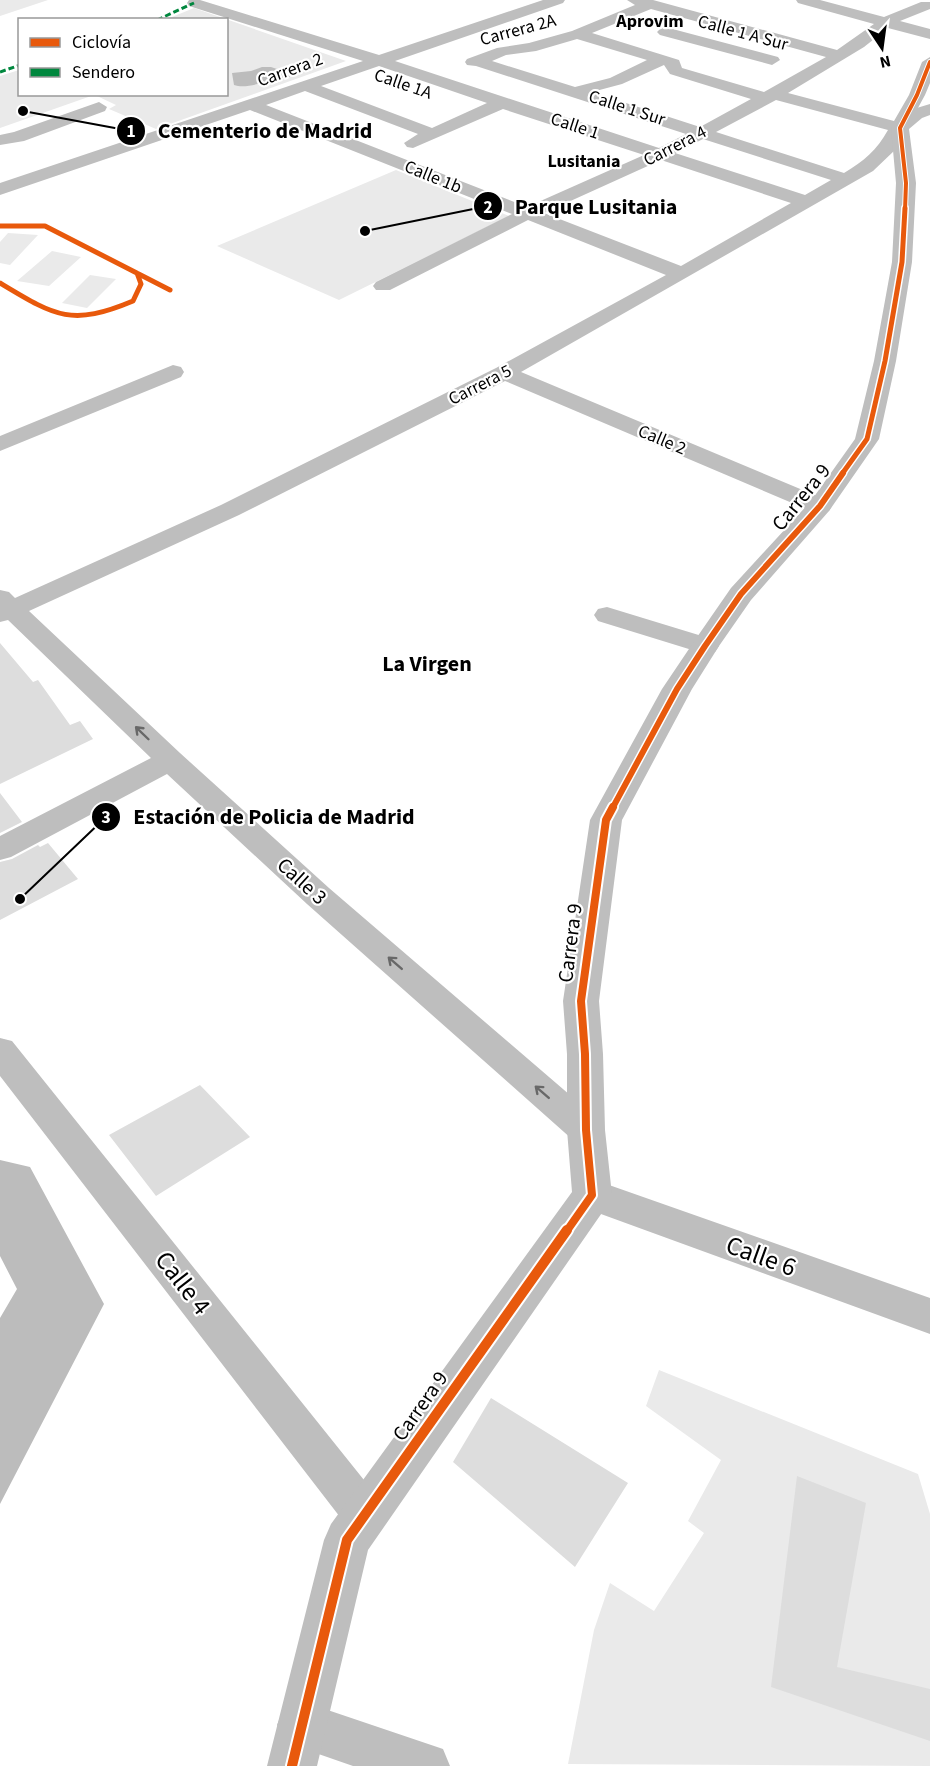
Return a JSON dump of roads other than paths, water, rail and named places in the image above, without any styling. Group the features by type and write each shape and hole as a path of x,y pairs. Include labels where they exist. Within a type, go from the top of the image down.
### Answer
{"street":[{"name":"Carrera 2","path":"0,189 558,0"},
{"path":"803,0 930,34"},
{"path":"905,0 928,6"},
{"path":"647,2 795,45 837,46"},
{"name":"Carrera 2A","path":"429,78 503,51 530,48 577,34 647,2"},
{"name":"Calle 1","path":"194,3 376,60 807,202"},
{"path":"628,50 718,4"},
{"name":"Carrera 4","path":"383,286 526,214 661,154 770,96 811,71 837,46 858,44 886,22 928,6"},
{"path":"531,112 576,92 616,81 677,59 745,31"},
{"name":"Calle 1 A Sur","path":"665,32 811,71"},
{"path":"577,34 628,50 677,59"},
{"path":"719,84 795,45"},
{"path":"677,59 672,67 676,71 719,84 900,128 917,95 930,62"},
{"name":"Calle 1 Sur","path":"477,61 846,179"},
{"path":"306,86 433,134"},
{"name":"Calle 1A","path":"338,99 362,90 383,97"},
{"path":"383,157 502,103"},
{"name":"Calle 1b","path":"252,105 682,274"},
{"path":"0,140 18,137 99,108"},
{"name":"Carrera 5","path":"4,607 230,510 504,374 867,167 886,150 900,128 916,114 930,109"},
{"name":"Calle 1A","path":"435,116 456,123"},
{"name":"Carrera 9","path":"297,1745 347,1540 592,1195 586,1130 585,1054 581,1001 606,820 677,689 705,646 741,594 820,506 867,439 885,361 902,262 906,183 900,128"},
{"path":"0,444 173,372"},
{"name":"Calle 2","path":"504,374 820,506"},
{"name":"Calle 3","path":"4,607 318,896 586,1130"},
{"path":"607,615 705,646"},
{"path":"0,849 170,760"},
{"name":"Calle 4","path":"0,1051 365,1515"},
{"name":"Calle 6","path":"592,1195 930,1316"},
{"path":"297,1745 426,1766"}],"place":[{"name":"Cementerio de Madrid","path":"23,111"},
{"name":"Parque Lusitania","path":"365,231"},
{"name":"Estación de Policia de Madrid","path":"20,899"}],"district":[{"name":"Aprovim","path":"650,21"},
{"name":"Lusitania","path":"584,161"},
{"name":"La Virgen","path":"427,664"}]}
